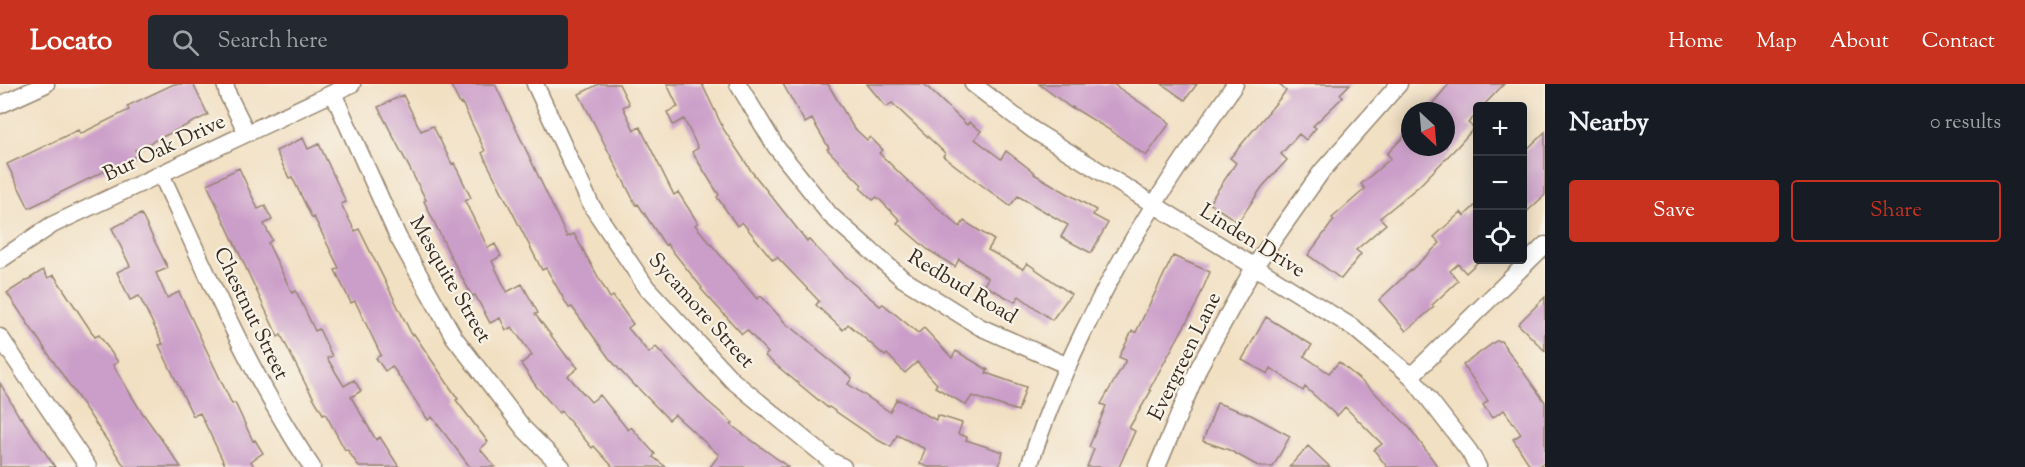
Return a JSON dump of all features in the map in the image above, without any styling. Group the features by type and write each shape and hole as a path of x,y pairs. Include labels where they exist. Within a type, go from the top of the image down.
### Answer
{"street":[{"path":"0,105 46,84"},
{"path":"225,84 247,133"},
{"name":"Bur Oak Drive","path":"0,260 52,225 352,84"},
{"name":"Sycamore Street","path":"535,84 591,205 647,288 732,380 831,461 843,467"},
{"name":"Redbud Road","path":"738,84 776,147 830,215 903,279 980,327 1068,366"},
{"name":"Linden Drive","path":"973,84 1033,130 1354,328 1411,376 1464,443 1478,467"},
{"path":"1029,467 1068,366 1107,288 1153,205 1235,84"},
{"name":"Evergreen Lane","path":"1158,467 1198,367 1254,267 1322,171 1399,84"},
{"name":"Mesquite Street","path":"333,93 398,237 454,337 524,429 562,467"},
{"name":"Chestnut Street","path":"161,174 251,367 291,437 312,467"},
{"path":"1411,376 1545,245"},
{"path":"0,337 88,467"}],"building":[{"path":"174,84 193,84 208,115 135,150 138,155 29,208 7,164 78,130 80,134 129,110 127,106"},
{"path":"450,84 495,84 567,237 574,234 610,298 613,296 633,324 628,328 649,353 656,347 706,400 733,423 731,425 788,467 710,467 719,455 675,415 669,420 609,358 572,307 569,308 546,268 542,270 482,153 485,151 462,103 460,104"},
{"path":"599,84 619,84 629,104 623,107 634,130 640,127 674,195 678,192 698,223 695,225 757,299 761,296 789,327 852,378 848,384 890,412 897,399 936,420 937,415 962,423 958,434 967,437 966,440 1003,452 998,467 928,467 920,464 925,449 897,435 891,447 876,439 828,408 765,356 768,353 747,330 742,334 701,289 667,244 665,245 638,204 636,205 579,94"},
{"path":"667,84 702,84 724,130 752,172 807,241 809,240 843,275 880,306 883,304 918,333 924,328 952,358 956,351 988,370 986,373 1026,387 1018,411 972,396 966,405 935,387 937,384 917,362 905,373 887,354 885,356 848,324 843,330 816,305 819,301 777,257 773,260 742,222 737,226 717,197 719,195 692,152 698,148 684,119 673,125 667,112 678,107"},
{"path":"783,84 828,84 853,127 867,140 870,137 883,150 879,153 916,189 960,227 964,221 994,240 988,250 1023,269 1027,263 1071,294 1052,320 1019,296 1015,302 984,285 988,278 959,259 955,267 927,249 897,223 900,220 877,197 873,200 860,188 862,185 827,149 829,148 812,119 805,123"},
{"path":"867,84 924,84 967,125 969,122 981,131 975,139 1001,159 1006,151 1034,174 1096,210 1093,215 1108,223 1091,253 1061,237 1068,225 1018,196 1010,206 972,178 943,156 945,153 892,103 886,107"},
{"path":"1039,84 1113,84 1170,123 1146,156 1113,132 1071,108"},
{"path":"1162,84 1197,84 1185,100"},
{"path":"1279,84 1350,84 1340,94 1343,97 1313,126 1316,128 1306,140 1299,134 1281,154 1287,160 1263,186 1238,222 1209,203 1236,163 1230,158 1286,91"},
{"path":"1449,84 1504,84 1487,102 1473,102 1473,118 1468,123 1473,129 1455,149 1455,102 1434,102"},
{"path":"403,95 421,131 433,126 452,164 454,163 471,198 465,201 488,248 495,244 501,256 492,261 507,292 522,284 538,313 535,314 578,368 568,376 591,402 600,395 628,430 631,427 655,454 653,457 666,467 613,467 594,446 592,448 536,386 521,364 532,355 512,327 506,330 500,318 490,323 451,257 424,201 426,200 378,107"},
{"path":"1545,132 1545,195 1527,211 1527,156 1527,149"},
{"path":"303,138 308,149 319,144 346,202 341,204 355,231 359,229 412,335 414,334 458,399 456,400 488,442 480,449 495,467 470,467 432,417 428,420 392,366 385,371 376,358 381,355 355,301 351,303 335,270 339,268 314,217 312,218 276,151"},
{"path":"1401,139 1401,156 1448,156 1419,186 1380,218 1386,224 1356,250 1361,254 1341,279 1308,255 1334,220 1332,218 1365,189 1361,184 1391,158 1387,154"},
{"path":"239,168 258,209 265,206 272,220 264,224 272,240 268,243 292,293 296,291 315,331 319,329 332,356 327,358 344,386 354,380 361,391 351,397 376,440 380,437 399,467 359,467 347,449 345,450 325,413 323,414 281,335 278,337 207,184"},
{"path":"1473,208 1473,264 1476,264 1466,273 1458,264 1450,271 1458,281 1432,305 1434,307 1406,331 1379,300 1440,243 1434,237 1461,212 1464,216"},
{"path":"141,214 168,268 156,273 167,298 179,292 232,404 235,403 253,441 255,440 263,453 251,461 254,467 226,467 200,413 193,416 159,345 163,344 139,296 130,300 117,272 130,266 112,228"},
{"path":"1173,256 1210,272 1196,305 1129,428 1135,431 1119,467 1087,467 1094,449 1089,447 1106,406 1101,404 1126,360 1119,357 1132,331 1136,332"},
{"path":"43,270 48,278 54,275 95,337 99,335 118,362 113,365 139,408 181,467 125,467 7,293"},
{"path":"1545,297 1545,351 1518,324"},
{"path":"1266,317 1312,345 1304,356 1329,373 1339,362 1374,392 1409,427 1438,467 1387,467 1374,450 1382,444 1345,407 1337,416 1305,387 1303,391 1271,368 1268,374 1242,360"},
{"path":"1496,341 1501,341 1545,402 1545,462 1537,467 1531,467 1513,439 1521,434 1504,410 1492,418 1483,405 1488,401 1463,365"},
{"path":"0,383 20,418 55,467 0,467"},
{"path":"1217,403 1251,415 1290,436 1273,467 1260,467 1229,450 1203,441"},
{"path":"1308,446 1330,467 1289,467"}]}
